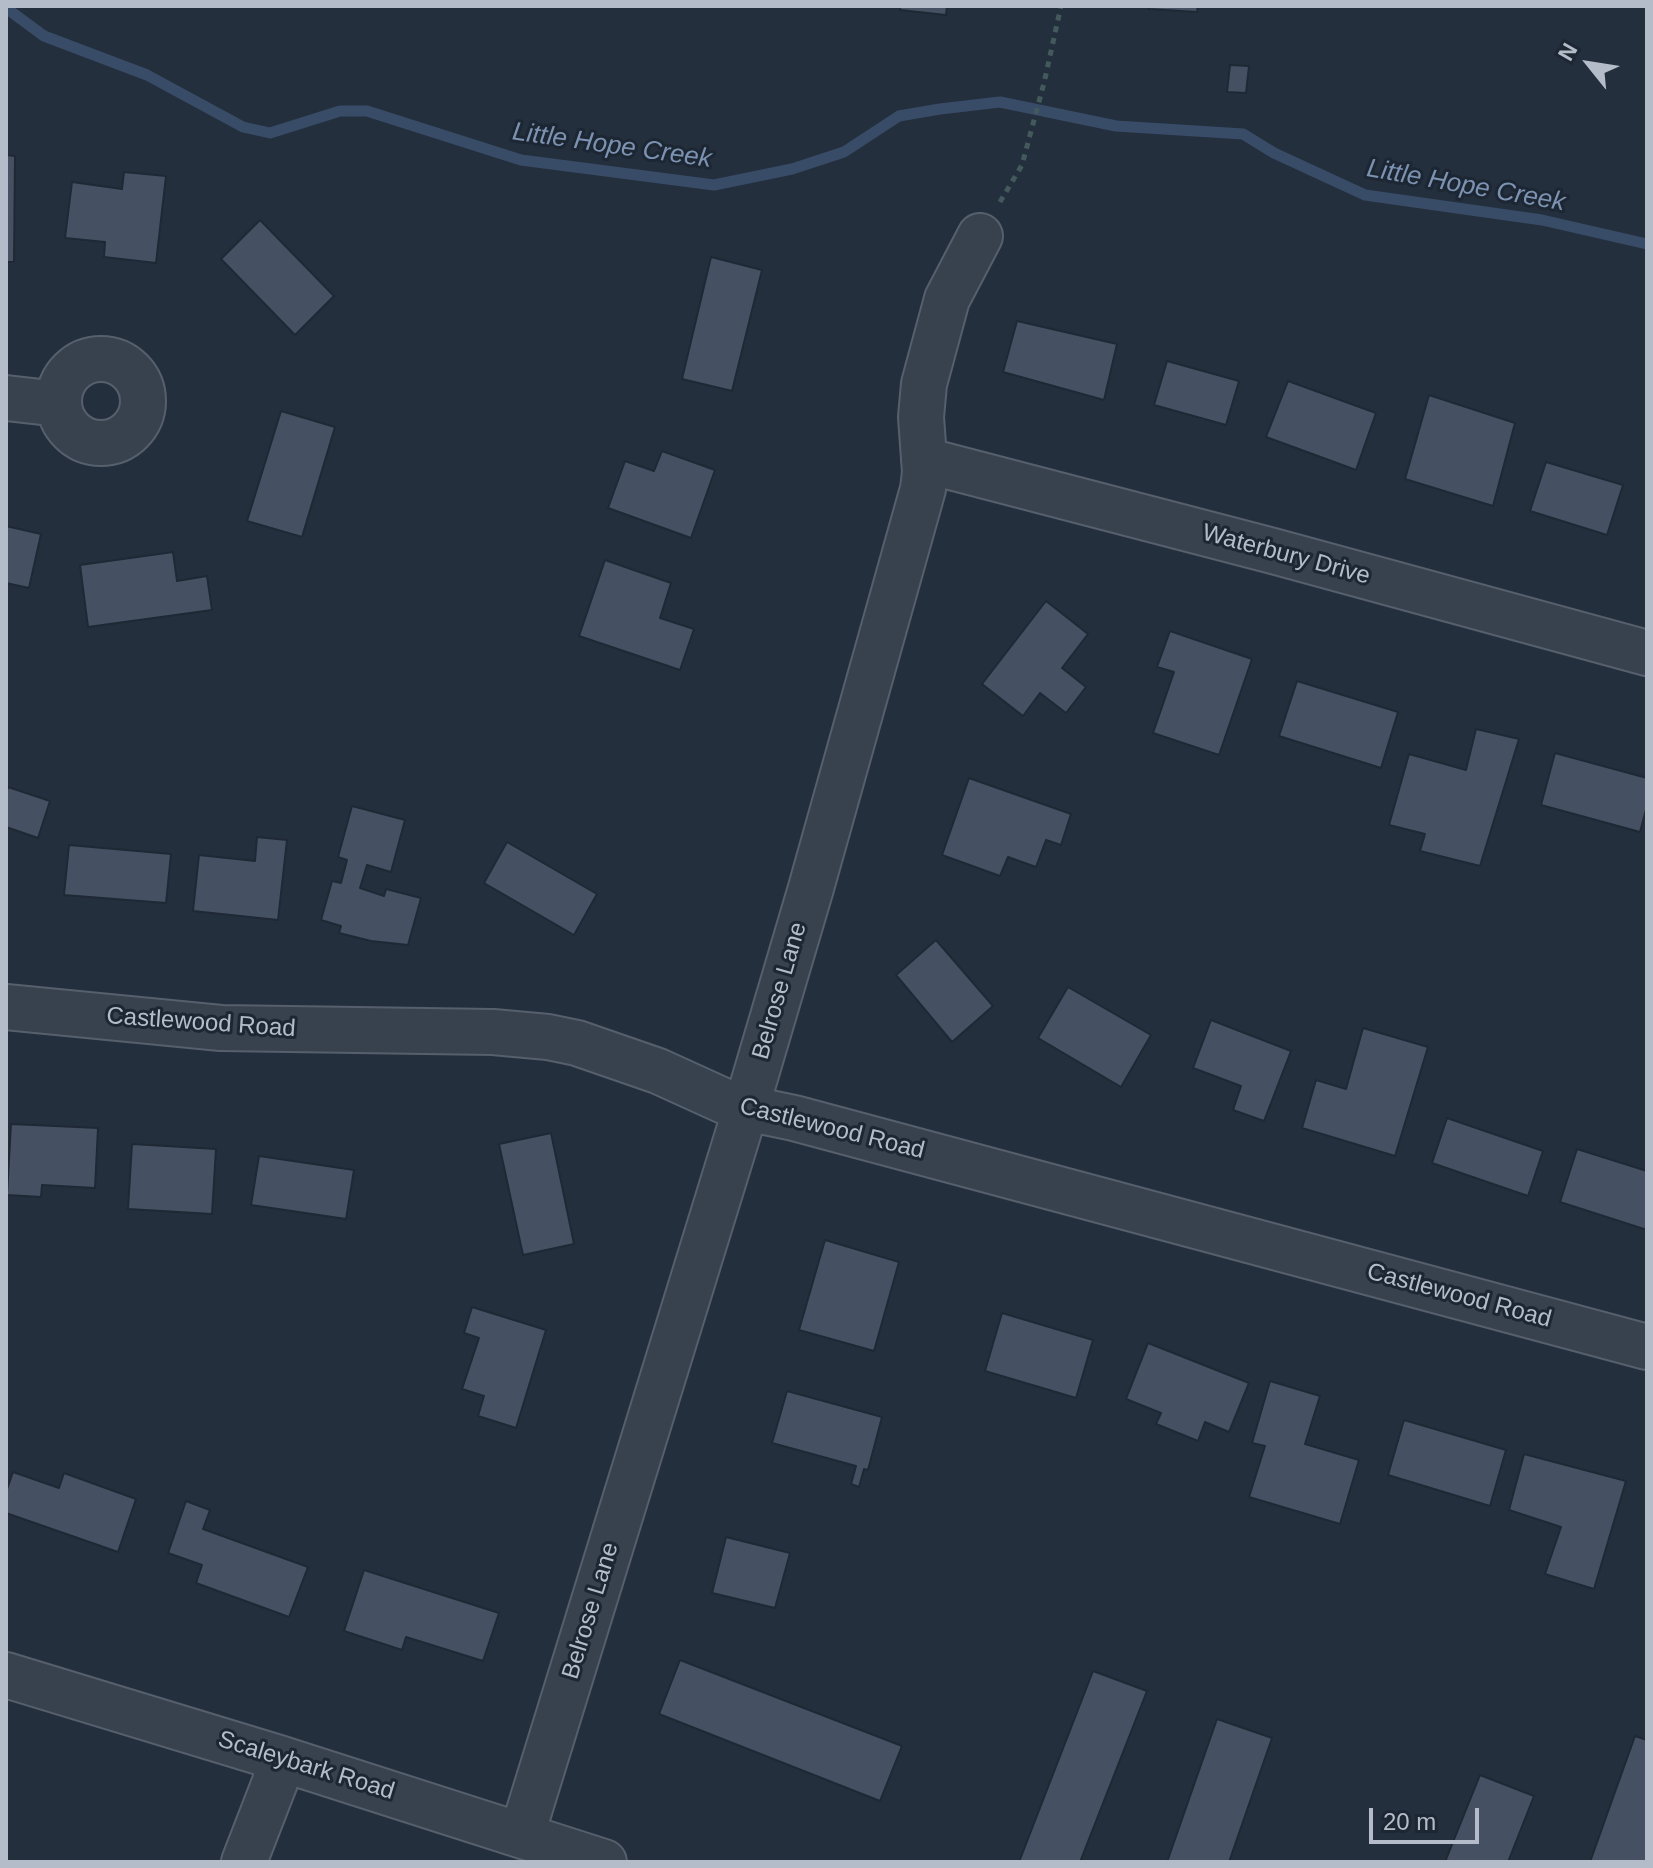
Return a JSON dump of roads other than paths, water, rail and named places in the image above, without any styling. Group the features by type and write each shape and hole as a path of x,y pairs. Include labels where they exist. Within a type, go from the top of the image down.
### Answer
{"street":[{"name":"Belrose Lane","path":"522,1834 811,888 918,504 925,472 921,417 924,384 947,299 980,236"},
{"path":"6,398 59,404"},
{"name":"Waterbury Drive","path":"924,460 1647,653"},
{"name":"Castlewood Road","path":"6,1007 221,1028 493,1032 577,1043 645,1066 746,1108 809,1122 1647,1347"},
{"name":"Scaleybark Road","path":"6,1675 604,1862"},
{"path":"244,1862 275,1782 279,1758"}],"waterway":[{"name":"Little Hope Creek","path":"6,8 44,36 147,75 243,127 270,133 340,111 367,111 521,160 714,185 792,169 844,152 899,116 1000,102 1116,126 1243,134 1274,153 1365,195 1542,220 1647,244"}]}
